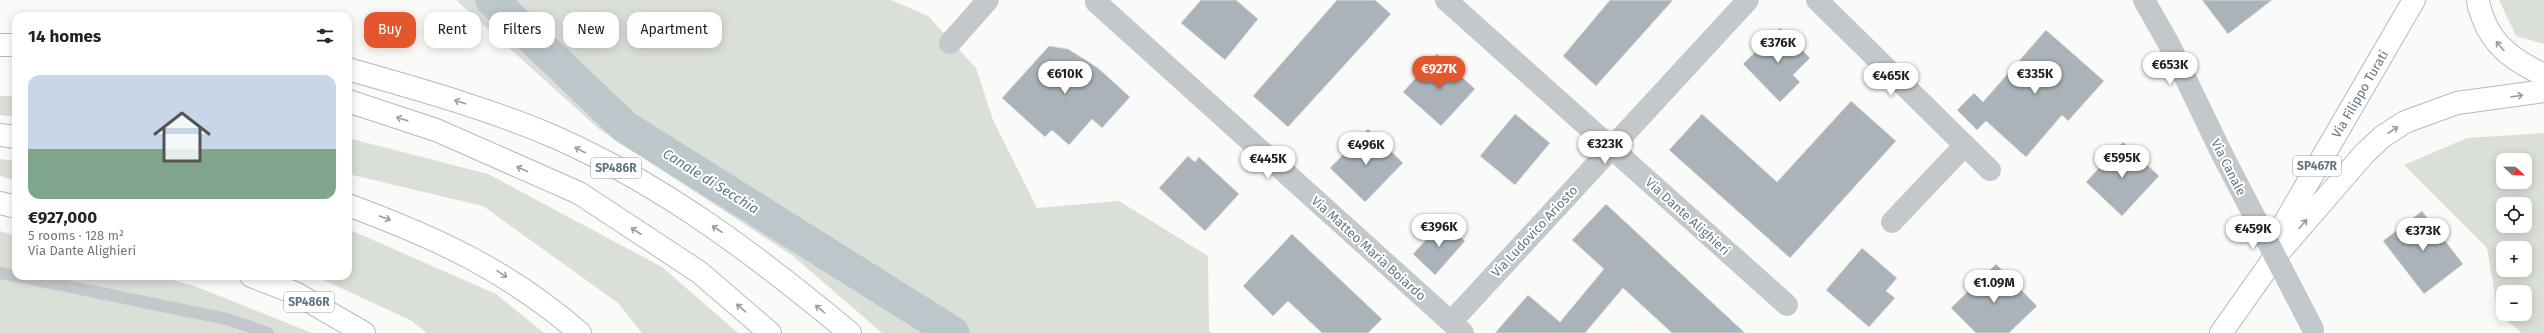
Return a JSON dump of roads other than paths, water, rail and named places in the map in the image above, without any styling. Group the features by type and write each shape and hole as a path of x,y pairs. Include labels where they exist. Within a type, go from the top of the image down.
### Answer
{"main road":[{"name":"Via Filippo Turati","path":"2221,333 2414,0"},
{"path":"2478,0 2488,28 2506,53 2525,66 2544,74"},
{"path":"0,45 12,45"},
{"name":"SP486R","path":"352,70 462,102 557,138 646,183 734,240 850,333"},
{"path":"2221,333 2274,258 2364,154 2382,138 2405,122 2457,103 2544,91"},
{"path":"352,102 436,130 579,193 699,272 770,333"},
{"path":"0,135 12,136"},
{"path":"0,203 12,206"},
{"path":"352,206 414,229 492,268 552,309 580,333"},
{"name":"SP486R","path":"262,280 295,293 357,331"}],"street":[{"path":"950,43 988,0"},
{"name":"Via Dante Alighieri","path":"1446,0 1787,305"},
{"name":"Via Ludovico Ariosto","path":"1457,327 1612,148 1748,0"},
{"path":"1817,0 1990,170"},
{"name":"Via Canale","path":"2144,0 2169,44 2223,156 2314,331"},
{"name":"Via Matteo Maria Boiardo","path":"1096,2 1457,327"},
{"path":"1892,222 1965,145"}],"lane":[{"path":"0,273 12,275"},
{"path":"36,280 227,319 268,333"}],"waterway":[{"name":"Canale di Secchia","path":"492,0 625,127 953,333"}]}
